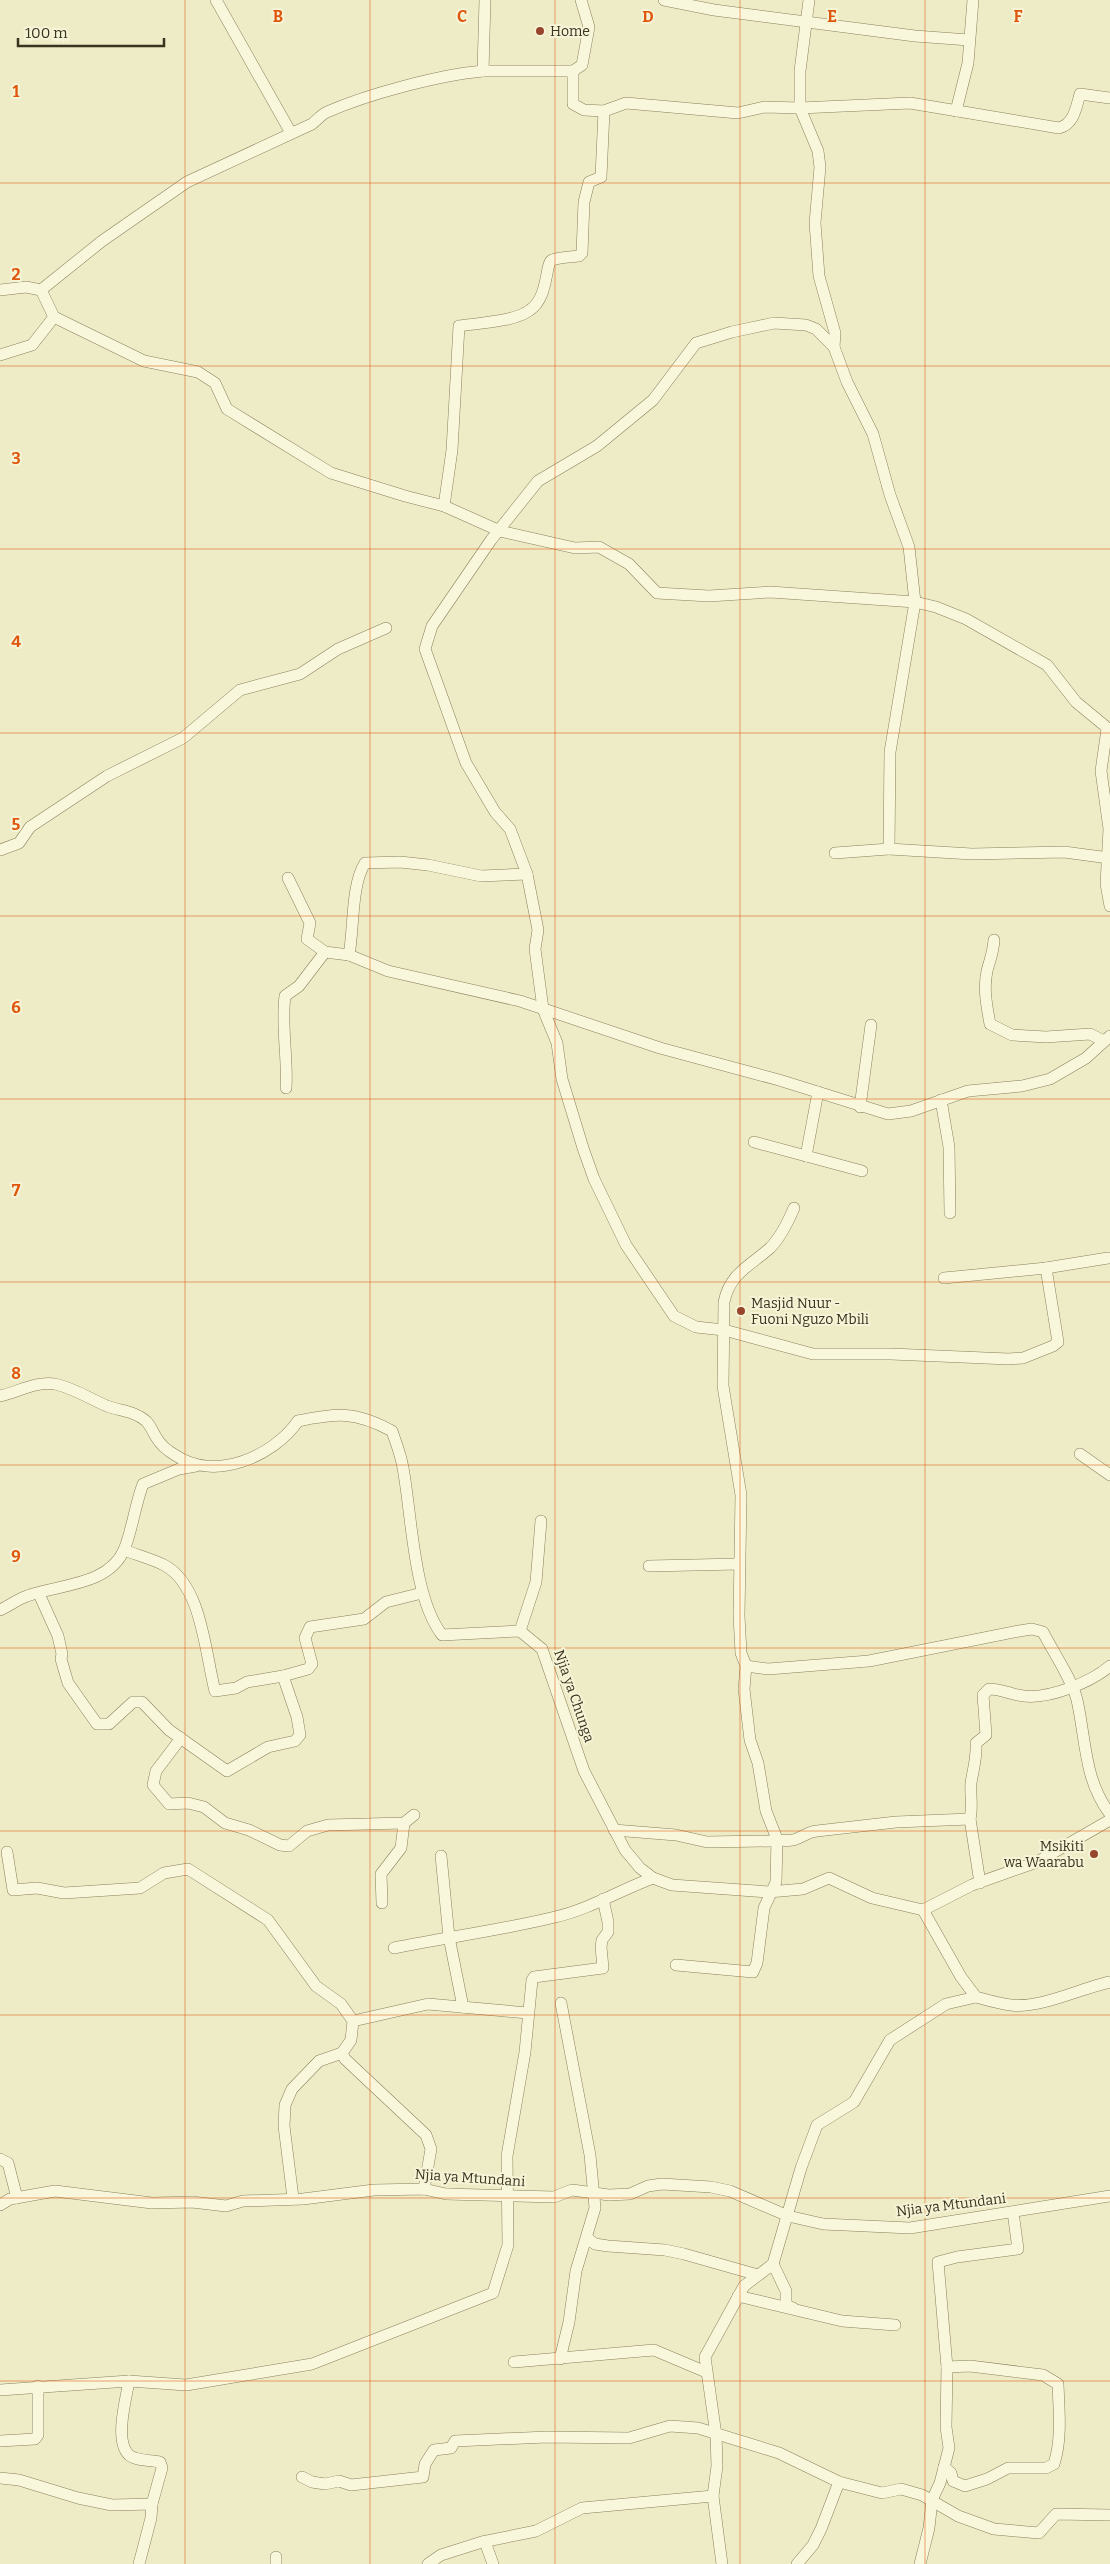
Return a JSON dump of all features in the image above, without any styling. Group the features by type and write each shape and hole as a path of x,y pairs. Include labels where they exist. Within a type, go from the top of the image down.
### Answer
{"street":[{"path":"216,0 291,133"},
{"path":"483,71 485,0"},
{"path":"41,290 102,241 187,182 312,124 325,113 377,95 463,73 483,71 573,71 582,65 589,27 581,0"},
{"path":"664,0 714,10 807,20 915,36 969,40"},
{"path":"809,0 800,71 800,108 818,151 820,167 816,232 819,276 835,333 834,348"},
{"path":"956,111 968,63 973,0"},
{"path":"573,71 573,104 584,110 604,111 626,103 738,113 764,107 800,108 910,103 1059,128 1065,127 1070,122 1080,94 1110,98"},
{"path":"444,506 452,450 459,326 506,319 530,311 540,299 546,286 547,264 551,260 579,256 582,253 584,202 589,182 601,177 604,111"},
{"path":"0,290 26,287 41,290"},
{"path":"41,290 54,317 144,361 198,372 215,383 227,409 331,473 444,506 500,531 575,548 599,547 629,564 657,593 709,596 770,592 915,602 936,606 966,619 1047,665 1076,702 1108,729 1101,771 1109,829 1109,858 1106,884 1110,906"},
{"path":"0,355 32,345 54,317"},
{"path":"889,849 890,752 915,602 909,547 890,495 874,434 847,382 834,348 816,329 806,325 774,323 696,343 653,400 598,446 538,481 491,540 432,626 425,649 466,763 495,812 510,829 527,874 538,930 535,950 544,1009 557,1043 562,1078 582,1148 594,1179 626,1245 674,1316 696,1328 724,1330 813,1354 1023,1358 1053,1346 1058,1342 1046,1268"},
{"path":"0,850 19,843 30,827 107,776 183,738 240,690 300,674 338,649 386,628"},
{"path":"835,853 889,849 972,854 1064,852 1109,858"},
{"path":"350,955 354,929 353,905 365,863 400,862 428,865 480,876 527,874"},
{"path":"288,878 310,923 307,939 325,952 350,955 388,971 520,1001 669,1050 888,1114 911,1111 968,1091 1022,1086 1050,1079 1086,1058 1107,1039"},
{"path":"994,940 993,957 987,971 986,986 990,1024 1012,1035 1046,1037 1090,1034 1107,1039"},
{"path":"286,1088 288,1065 283,1010 285,996 299,986 325,952"},
{"path":"860,1107 871,1025"},
{"path":"806,1156 818,1092"},
{"path":"941,1100 949,1148 950,1213"},
{"path":"754,1142 862,1171"},
{"path":"676,1965 754,1972 757,1963 764,1908 769,1892 776,1882 776,1839 766,1811 758,1763 750,1740 744,1689 746,1666 743,1662 740,1643 739,1564 741,1495 724,1400 724,1302 726,1290 745,1266 771,1247 794,1208"},
{"path":"944,1278 1046,1268 1108,1258"},
{"path":"0,1396 18,1392 35,1384 54,1384 73,1390 108,1406 133,1413 147,1422 157,1439 166,1449 196,1466"},
{"path":"0,1610 28,1596 69,1586 105,1573 116,1563 124,1550 143,1484 179,1469 231,1464 266,1452 289,1434 298,1422 338,1413 373,1421 392,1431 403,1465 422,1593 442,1635 520,1631 536,1582 541,1521"},
{"path":"1080,1454 1110,1475"},
{"path":"124,1550 165,1566 178,1577 195,1601 215,1691 236,1688 247,1682 283,1676 308,1669 312,1664 305,1638 310,1627 364,1619 386,1602 422,1593"},
{"path":"649,1566 739,1564"},
{"path":"39,1594 58,1636 62,1654 61,1659 68,1683 97,1724 109,1724 134,1702 142,1702 181,1738 227,1771 268,1747 295,1741 300,1735 283,1676"},
{"path":"746,1666 768,1669 869,1661 1032,1629 1043,1632 1077,1698 1094,1789 1110,1814"},
{"name":"Njia ya Chunga","path":"520,1631 542,1649 584,1771 600,1798 614,1830 625,1850 640,1868 653,1878 672,1885 769,1892 803,1889 829,1878 872,1898 923,1910"},
{"path":"980,1883 970,1819 973,1807 971,1785 977,1754 976,1744 986,1735 983,1695 990,1689 1001,1689 1022,1696 1036,1696 1071,1688 1092,1679 1110,1666"},
{"path":"181,1738 156,1771 153,1785 168,1804 188,1803 204,1807 225,1823 249,1830 280,1845 289,1846 306,1831 328,1825 404,1823 414,1815"},
{"path":"614,1830 676,1835 707,1842 771,1841 776,1839 792,1840 807,1832 896,1822 970,1819"},
{"path":"976,1998 961,1977 923,1910 980,1883 1037,1862 1110,1820"},
{"path":"382,1903 381,1874 401,1848 404,1823"},
{"path":"7,1852 13,1890 37,1888 64,1893 140,1888 164,1873 188,1869 268,1920 316,1986 341,2004 353,2021 351,2040 342,2054 320,2061 292,2089 285,2105 284,2126 293,2198"},
{"path":"441,1856 449,1937 463,2007"},
{"path":"394,1948 556,1917 653,1878"},
{"path":"0,2390 129,2381 186,2385 312,2364 493,2293 508,2245 507,2156 525,2052 528,2013 534,1977 603,1968 601,1947 602,1940 608,1932 608,1922 603,1899"},
{"path":"722,2564 713,2496 717,2466 716,2435 705,2358 744,2286 773,2264 801,2168 817,2125 854,2102 890,2040 946,2004 976,1998 1012,2006 1060,1998 1090,1986 1110,1982"},
{"path":"560,2359 569,2322 576,2271 587,2238 594,2208 590,2155 561,2003"},
{"path":"353,2021 428,2004 528,2013"},
{"path":"342,2054 426,2136 431,2149 424,2188"},
{"path":"0,2159 8,2163 17,2198"},
{"name":"Njia ya Mtundani","path":"0,2205 17,2198 55,2191 152,2203 192,2202 226,2206 243,2201 303,2199 374,2190 424,2188 446,2194 506,2197 554,2197 572,2190 609,2196 630,2194 648,2186 662,2184 711,2187 753,2199 788,2216 848,2226 910,2228 1110,2196"},
{"path":"920,2564 929,2528 932,2500 949,2448 946,2427 947,2367 938,2262 976,2254 1018,2249 1013,2212"},
{"path":"587,2238 594,2244 665,2250 684,2254 758,2275"},
{"path":"773,2264 786,2291 786,2305 802,2311"},
{"path":"738,2296 842,2321 895,2325"},
{"path":"514,2362 654,2350 706,2372"},
{"path":"944,2467 951,2473 953,2480 965,2486 987,2479 1008,2468 1046,2468 1054,2464 1057,2455 1060,2408 1058,2384 1043,2375 970,2366 947,2367"},
{"path":"129,2381 122,2424 122,2444 129,2455 137,2459 160,2462 162,2468 139,2564"},
{"path":"0,2441 35,2439 38,2435 38,2386"},
{"path":"302,2477 312,2482 325,2484 339,2481 351,2485 423,2477 425,2464 434,2450 451,2448 455,2441 547,2437 629,2438 670,2426 698,2428 779,2453 839,2482 882,2492 901,2489 932,2500 958,2516 994,2529 1039,2533 1056,2514 1110,2515"},
{"path":"0,2478 20,2480 78,2498 112,2505 152,2504"},
{"path":"798,2564 813,2545 821,2529 839,2482"},
{"path":"428,2564 485,2542 536,2531 582,2508 713,2496"},
{"path":"485,2542 493,2564"}],"place":[{"name":"Home","path":"540,31"},
{"name":"Masjid Nuur - Fuoni Nguzo Mbili","path":"741,1311"},
{"name":"Msikiti wa Waarabu","path":"1094,1854"}]}
